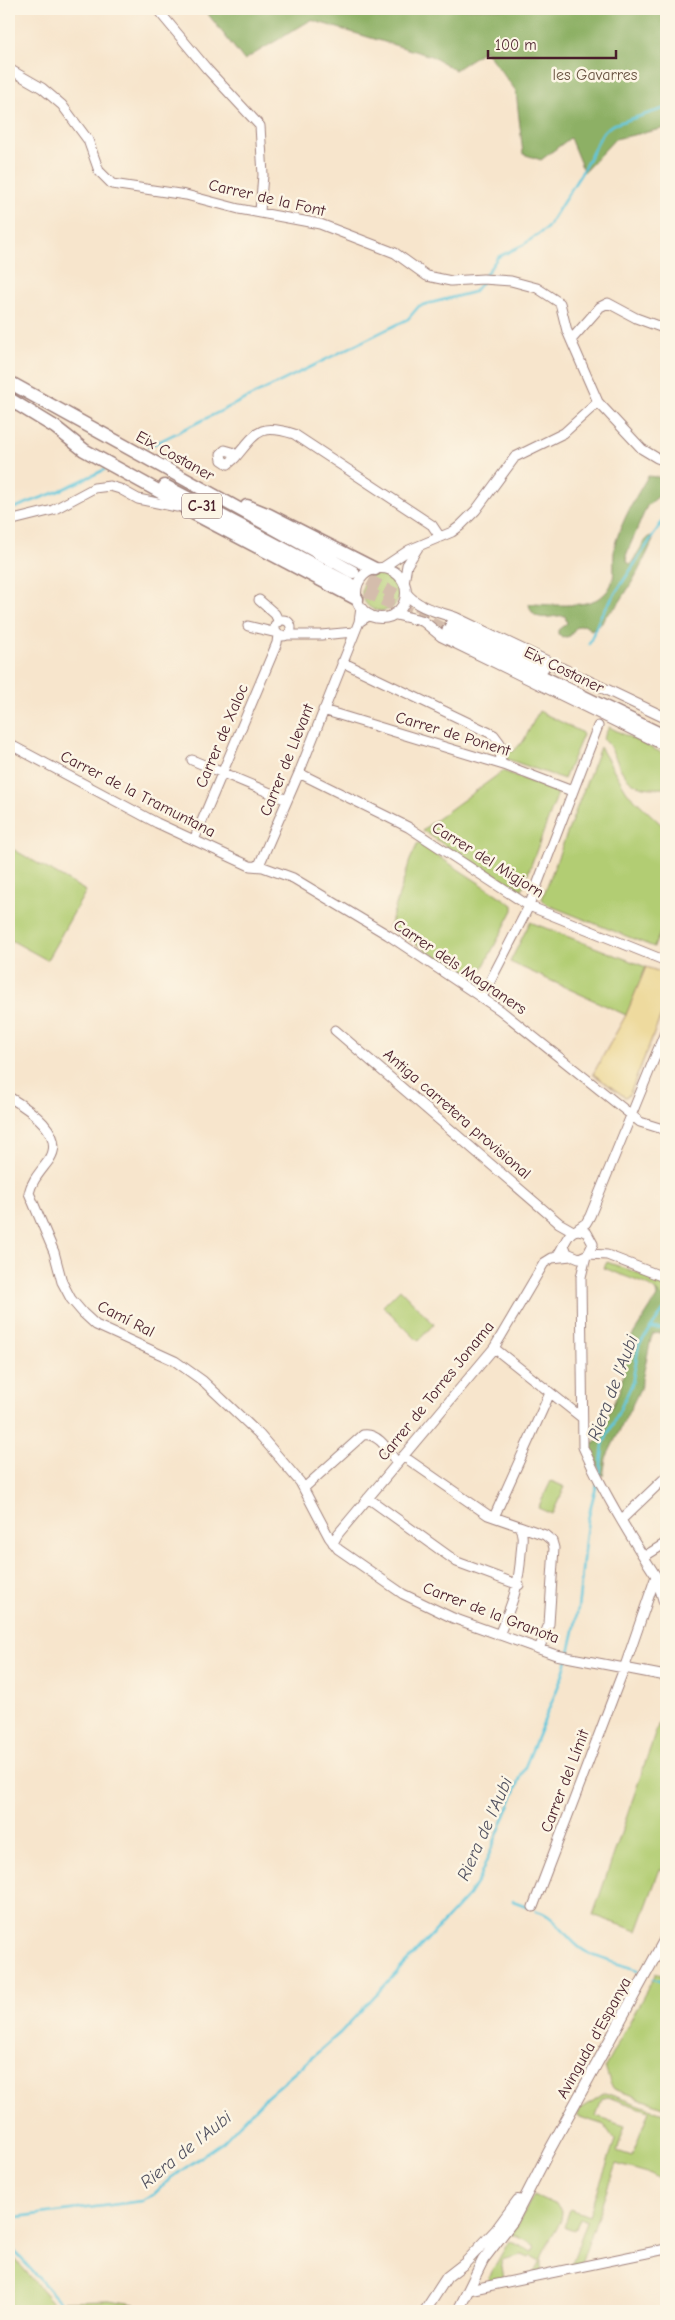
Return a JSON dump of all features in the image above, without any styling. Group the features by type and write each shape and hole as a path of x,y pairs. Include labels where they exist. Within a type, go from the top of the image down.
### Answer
{"highway":[{"name":"Eix Costaner","path":"9,382 351,578 55,427"},
{"name":"C-31","path":"9,399 55,427"},
{"path":"73,419 91,423 237,502 269,515 378,568"},
{"path":"55,427 84,450 171,498 193,513 359,604"},
{"name":"Eix Costaner","path":"666,728 450,627 666,737"}],"main road":[{"path":"405,588 404,602 394,614 383,618 370,615 359,604 358,583 365,574 378,568 396,573 405,588 410,599 431,610 456,618 666,718"},
{"path":"394,614 422,621 441,636 666,746"},
{"name":"Avinguda d'Espanya","path":"458,2311 483,2260 513,2221 666,1937"},
{"name":"Avinguda d'Espanya","path":"425,2311 447,2277 465,2263 496,2230 548,2153"},
{"path":"458,2268 470,2271 471,2285"}],"street":[{"path":"157,9 260,126 262,192 260,211"},
{"name":"Carrer de la Font","path":"9,69 42,88 62,105 88,140 99,171 112,184 127,188 186,195 239,209 260,211 320,224 395,254 426,276 451,281 498,280 537,288 560,303 571,340 598,402 642,449 666,461"},
{"path":"571,340 600,307 608,303 636,318 666,329"},
{"path":"378,568 408,550 452,532 466,521 515,458 564,433 598,402"},
{"path":"235,458 259,432 271,428 294,434 432,525 440,537"},
{"path":"9,522 52,510 94,488 110,486 138,499 169,503 193,513"},
{"path":"405,588 407,565 419,546"},
{"path":"259,600 275,614 278,633"},
{"name":"Carrer de Llevant","path":"256,866 260,863 299,773 359,622 359,604"},
{"path":"359,622 370,615"},
{"path":"278,633 284,620 304,635"},
{"path":"248,626 278,633 304,635 354,632"},
{"name":"Carrer de Xaloc","path":"194,840 278,633"},
{"path":"342,662 494,735 500,743 501,764"},
{"name":"Carrer de Ponent","path":"324,710 501,764 572,791"},
{"path":"482,997 529,906 598,726"},
{"name":"Carrer de la Tramuntana","path":"9,744 119,804 250,866 256,866"},
{"path":"192,760 287,800"},
{"name":"Carrer del Migjorn","path":"299,773 408,827 529,906 666,961"},
{"name":"Carrer dels Magraners","path":"256,866 293,878 388,935 482,997 640,1122 666,1130"},
{"name":"Antiga carretera provisional","path":"334,1030 559,1223 575,1230"},
{"path":"565,1243 575,1230 586,1223 590,1216 633,1116 666,1030"},
{"name":"Camí Ral","path":"9,1097 25,1108 53,1136 54,1143 50,1158 35,1178 29,1193 71,1299 96,1324 155,1350 190,1370 258,1434 302,1485"},
{"path":"590,1216 592,1248 587,1255 581,1276 582,1447 621,1520 666,1591"},
{"path":"559,1223 563,1229 565,1243 581,1276"},
{"path":"575,1230 584,1231 596,1247 607,1255 666,1278"},
{"name":"Carrer de Torres Jonama","path":"334,1543 400,1459 494,1348 544,1264 556,1257 565,1243"},
{"path":"556,1257 607,1255"},
{"path":"494,1348 581,1417"},
{"path":"494,1517 550,1393"},
{"path":"334,1543 302,1485 363,1435 368,1434 378,1438 400,1459 494,1517 545,1535 552,1541 554,1548 549,1624 539,1649"},
{"path":"621,1520 666,1477"},
{"path":"368,1498 458,1562 519,1585"},
{"path":"500,1635 519,1585 522,1536 519,1526"},
{"name":"Carrer de la Granota","path":"334,1543 338,1549 403,1594 453,1618 539,1649 569,1657 625,1666 666,1676"},
{"path":"645,1556 666,1543"},
{"path":"656,1576 666,1610"},
{"name":"Carrer del Límit","path":"533,1907 625,1666 656,1576"},
{"path":"471,2285 666,2249"}],"green space":[{"name":"les Gavarres","path":"204,9 666,9 666,128 615,139 584,172 570,138 541,160 523,154 516,91 485,50 455,70 431,56 311,20 244,60"},
{"path":"648,476 665,478 666,490 647,506 626,556 628,563 631,564 647,538 651,536 653,540 629,588 602,623 591,630 584,625 576,627 570,636 562,638 558,634 558,630 567,623 565,616 539,617 531,611 529,604 565,605 590,602 608,590 613,579 616,541 630,508"},
{"path":"381,573 395,578 400,592 395,606 381,611 367,606 362,592 367,578"},
{"path":"539,711 581,732 583,735 564,779 504,758 505,747 513,752 524,740"},
{"path":"609,727 666,755 666,788 641,786 635,784 625,775 609,745 603,739"},
{"path":"600,747 627,792 666,829 666,919 654,947 548,905 542,899"},
{"path":"503,771 558,793 521,892 517,893 422,830"},
{"path":"418,843 513,905 513,910 476,981 389,927 410,860"},
{"path":"9,847 86,891 47,960 9,939"},
{"path":"530,922 646,967 626,1015 510,962"},
{"path":"607,1262 666,1283 666,1301 650,1286 604,1268"},
{"path":"400,1289 434,1324 418,1341 383,1306"},
{"path":"656,1291 666,1301 666,1332 653,1334 640,1389 606,1458 603,1476 592,1454 590,1440 595,1444 621,1387 627,1344 657,1297"},
{"path":"551,1481 565,1487 552,1514 538,1508"},
{"path":"666,1702 666,1871 660,1869 637,1931 593,1915"},
{"path":"656,1973 666,1977 666,2108 614,2089 605,2067"},
{"path":"605,2093 666,2114 666,2162 664,2168 666,2183 651,2174 616,2164 581,2264 571,2266 587,2221 580,2218 575,2231 564,2227 570,2209 589,2216 615,2140 604,2125 577,2116 581,2109","holes":["607,2097 649,2111 632,2156 617,2151 625,2126 596,2117 602,2099"]},
{"path":"534,2195 558,2206 562,2211 558,2226 542,2256 542,2271 533,2273 540,2261 531,2256 529,2258 522,2255 501,2260 504,2279 490,2282 488,2278 509,2241 532,2252 535,2246 512,2234"},
{"path":"9,2252 60,2311 9,2311"},
{"path":"109,2300 176,2311 75,2311 64,2301"}],"sand":[{"path":"646,967 666,974 666,1003 633,1086 629,1095 625,1097 593,1074 626,1015"}],"waterway":[{"path":"484,277 498,257 523,245 547,228 582,172 603,132 612,125 666,108"},
{"path":"148,447 408,319 419,306 474,292 482,282"},
{"path":"9,510 59,491 104,470"},
{"path":"589,644 601,615 666,516"},
{"name":"Riera de l'Aubi","path":"600,1475 603,1445 632,1384 639,1345 666,1307"},
{"path":"650,1328 666,1329"},
{"name":"Riera de l'Aubi","path":"9,2218 142,2201 153,2195 172,2177 223,2142 262,2101 340,2033 468,1896 479,1879 562,1677 576,1619 586,1533 597,1485"},
{"path":"513,1901 529,1907"},
{"path":"536,1911 550,1917 583,1950 603,1959 638,1970"},
{"path":"653,1979 666,1983"},
{"path":"9,2245 68,2311"}],"tunnel":[{"path":"353,572 419,606"},
{"path":"350,584 448,631"}]}
